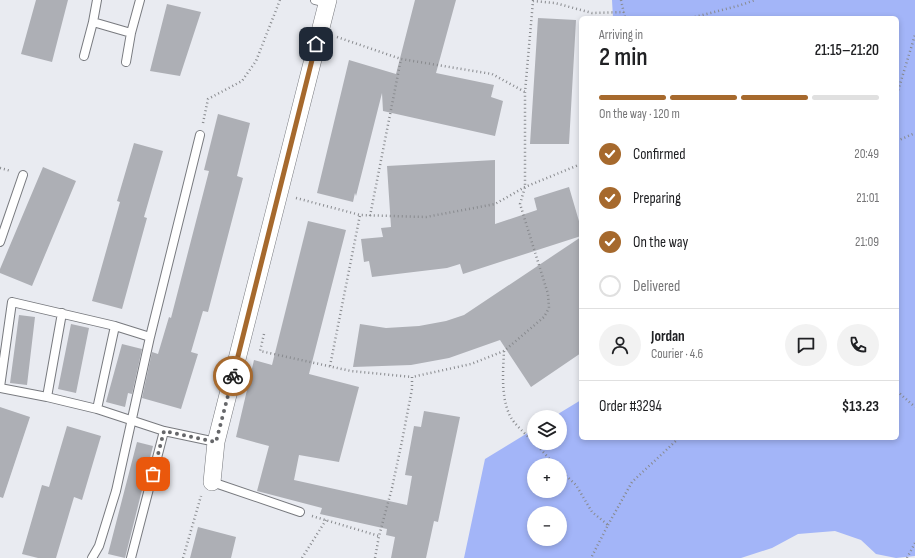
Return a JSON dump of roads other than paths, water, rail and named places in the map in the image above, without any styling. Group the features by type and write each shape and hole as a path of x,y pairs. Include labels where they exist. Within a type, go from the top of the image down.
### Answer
{"street":[{"path":"212,482 216,442 319,31 323,1"}],"lane":[{"path":"84,56 97,0"},
{"path":"126,62 131,33 140,0"},
{"path":"93,22 131,33"},
{"path":"92,558 99,546 116,491 130,420 200,135"},
{"path":"0,242 23,175"},
{"path":"150,337 114,326 12,302 0,388 97,409 164,431 216,442"},
{"path":"47,397 62,313"},
{"path":"97,409 114,326"},
{"path":"131,558 164,431"},
{"path":"212,482 300,512"}]}
